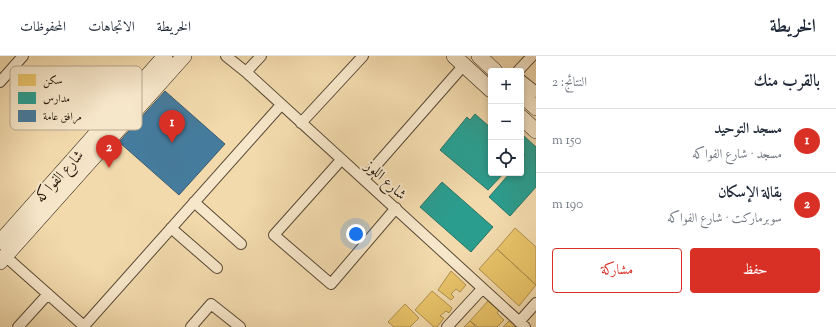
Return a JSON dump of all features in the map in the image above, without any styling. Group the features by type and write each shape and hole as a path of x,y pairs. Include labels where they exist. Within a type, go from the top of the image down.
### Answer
{"street":[{"path":"13,66 23,56"},
{"name":"شارع الفواكه","path":"142,82 165,56"},
{"path":"142,103 184,56"},
{"name":"شارع اللوز","path":"226,56 246,72 522,324"},
{"path":"246,72 261,56"},
{"path":"301,122 363,56"},
{"path":"479,56 492,68"},
{"path":"521,68 532,56"},
{"path":"364,180 459,60 488,87"},
{"path":"1,78 10,69"},
{"path":"524,82 536,92"},
{"path":"524,97 536,108"},
{"path":"118,130 3,259 48,294 85,326 282,105"},
{"path":"524,120 536,131"},
{"name":"شارع الفواكه","path":"0,242 99,130"},
{"path":"342,160 274,235 332,284 396,208"},
{"path":"194,202 241,244"},
{"path":"171,228 217,268"},
{"path":"447,327 482,289"},
{"path":"18,327 48,294"},
{"path":"522,324 536,303"},
{"path":"192,327 211,304 240,327"}],"building: سكن":[{"path":"515,228 536,247 536,285 497,249"},
{"path":"497,249 536,285 519,306 479,269"},
{"path":"451,271 466,285 460,292 456,289 451,294 454,297 451,300 438,290"},
{"path":"432,291 452,308 449,313 446,311 440,316 444,318 437,327 434,327 415,310"},
{"path":"488,301 499,310 497,313 504,320 497,327 478,327 470,321"},
{"path":"405,304 419,318 410,327 394,327 388,322"},
{"path":"470,321 476,327 464,327"},
{"path":"509,321 516,327 503,327"}],"building: مدارس":[{"path":"475,114 488,125 488,176 501,176 488,190 440,150 467,117 470,120"},
{"path":"524,136 536,147 536,187 510,216 489,197 507,176 524,176"},
{"path":"442,182 493,227 471,252 420,207"}],"building: مرافق عامة":[{"path":"165,91 225,144 179,195 119,142 130,130 142,130 142,116"}],"place":[{"name":"مسجد التوحيد","path":"172,143"},
{"name":"بقالة الإسكان","path":"109,168"}]}
